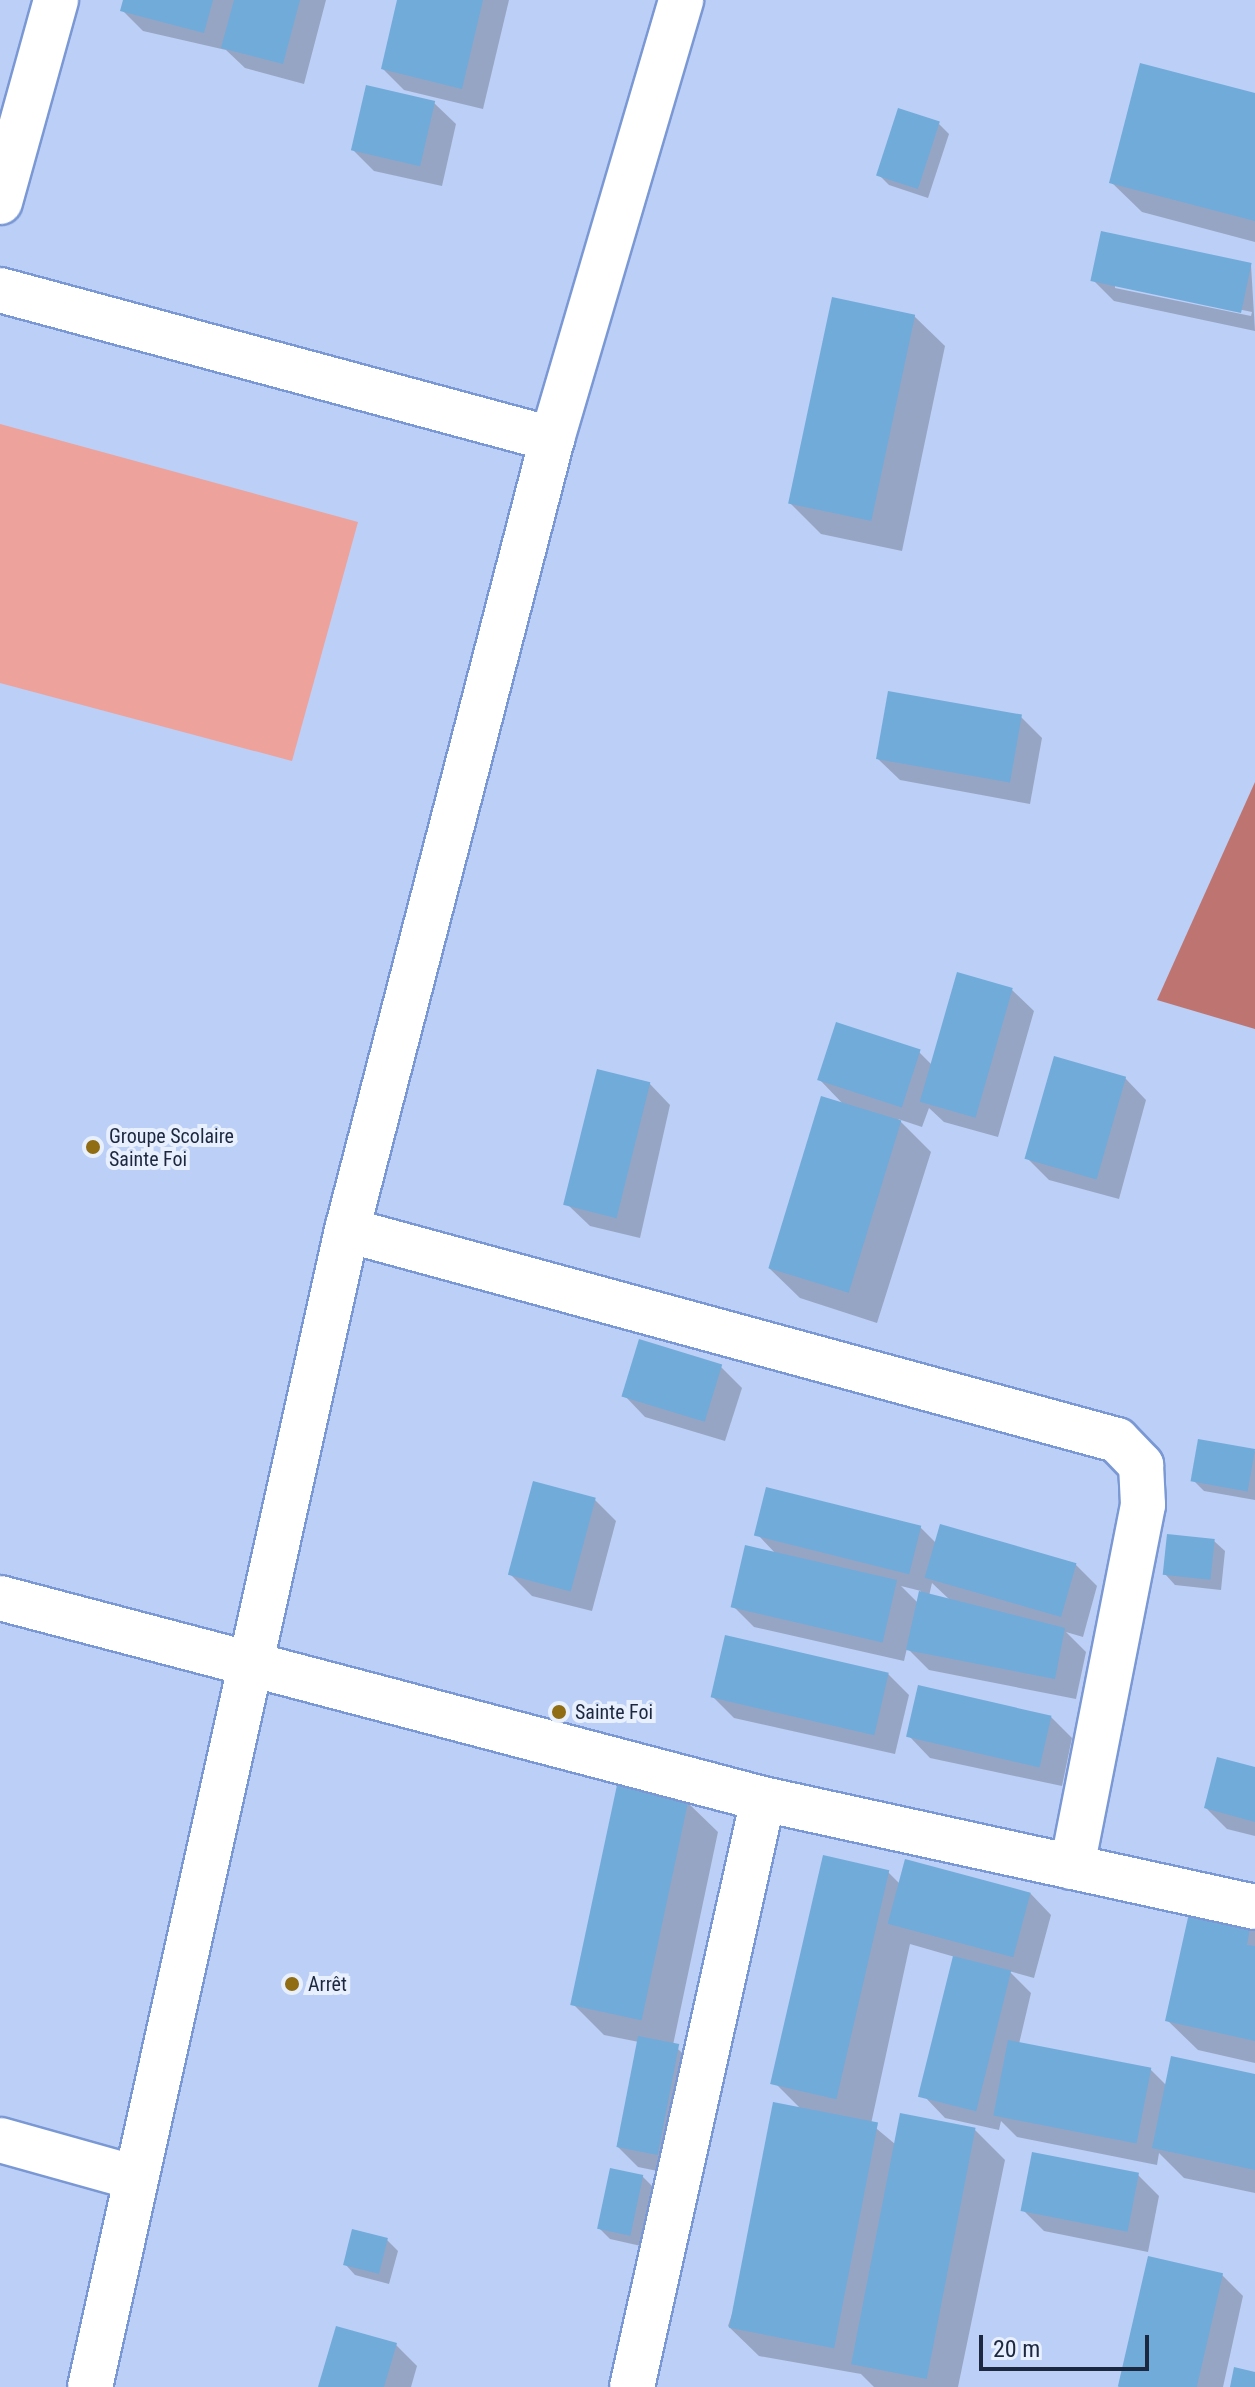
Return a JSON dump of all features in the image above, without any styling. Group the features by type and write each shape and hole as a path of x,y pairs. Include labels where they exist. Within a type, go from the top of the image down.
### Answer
{"street":[{"path":"0,202 56,0"},
{"path":"90,2387 347,1230 552,439 681,0"},
{"path":"0,290 552,439"},
{"path":"347,1230 1117,1440 1141,1465 1143,1505 1072,1867"},
{"path":"0,1598 763,1799 1255,1907"},
{"path":"632,2387 763,1799"},
{"path":"0,2140 136,2178"}],"shaded area":[{"path":"0,424 358,522 292,761 0,683"},
{"path":"1255,782 1255,1029 1157,1000"}],"building":[{"path":"123,0 213,0 204,33 120,11"},
{"path":"234,0 300,0 283,64 221,48"},
{"path":"397,0 483,0 462,89 381,69"},
{"path":"1140,63 1255,93 1255,221 1109,183"},
{"path":"366,85 435,101 420,166 351,150"},
{"path":"898,108 940,122 918,189 876,176"},
{"path":"1101,231 1252,263 1241,313 1090,281"},
{"path":"832,297 915,315 871,521 788,503"},
{"path":"888,691 1022,715 1010,783 876,759"},
{"path":"957,972 1013,988 976,1118 920,1102"},
{"path":"836,1022 921,1050 902,1108 817,1080"},
{"path":"1054,1056 1126,1077 1097,1180 1025,1159"},
{"path":"597,1069 650,1082 616,1218 563,1205"},
{"path":"821,1096 901,1121 849,1293 768,1268"},
{"path":"639,1339 722,1364 705,1422 621,1396"},
{"path":"1198,1439 1255,1449 1248,1491 1191,1481"},
{"path":"533,1481 596,1498 571,1592 508,1575"},
{"path":"766,1487 921,1526 909,1574 754,1536"},
{"path":"940,1524 1076,1563 1061,1617 925,1578"},
{"path":"1167,1534 1215,1539 1210,1580 1163,1575"},
{"path":"745,1545 897,1580 883,1642 731,1607"},
{"path":"919,1591 1065,1628 1055,1679 906,1650"},
{"path":"725,1635 889,1673 874,1735 711,1697"},
{"path":"918,1685 1051,1716 1040,1767 906,1737"},
{"path":"1217,1757 1255,1767 1255,1822 1204,1808"},
{"path":"617,1785 688,1800 642,2020 570,2005"},
{"path":"823,1855 889,1870 836,2099 770,2084"},
{"path":"905,1859 1031,1893 1013,1957 888,1924"},
{"path":"1191,1904 1252,1917 1247,1945 1255,1946 1255,2041 1165,2021"},
{"path":"953,1956 1011,1971 976,2111 918,2097"},
{"path":"638,2036 679,2044 658,2155 616,2147"},
{"path":"1008,2040 1151,2068 1137,2143 993,2116"},
{"path":"1171,2056 1255,2074 1255,2170 1152,2148"},
{"path":"773,2102 878,2122 834,2348 729,2328"},
{"path":"900,2113 976,2128 927,2379 851,2364"},
{"path":"1032,2152 1139,2173 1128,2232 1021,2211"},
{"path":"610,2168 643,2175 630,2236 597,2229"},
{"path":"352,2229 388,2238 379,2274 343,2265"},
{"path":"1148,2256 1223,2273 1197,2387 1118,2387"},
{"path":"336,2326 397,2343 384,2387 318,2387"},
{"path":"1234,2367 1255,2372 1255,2387 1230,2387"}],"place":[{"name":"Groupe Scolaire Sainte Foi","path":"93,1147"},
{"name":"Sainte Foi","path":"559,1712"},
{"name":"Arrêt","path":"292,1984"}]}
